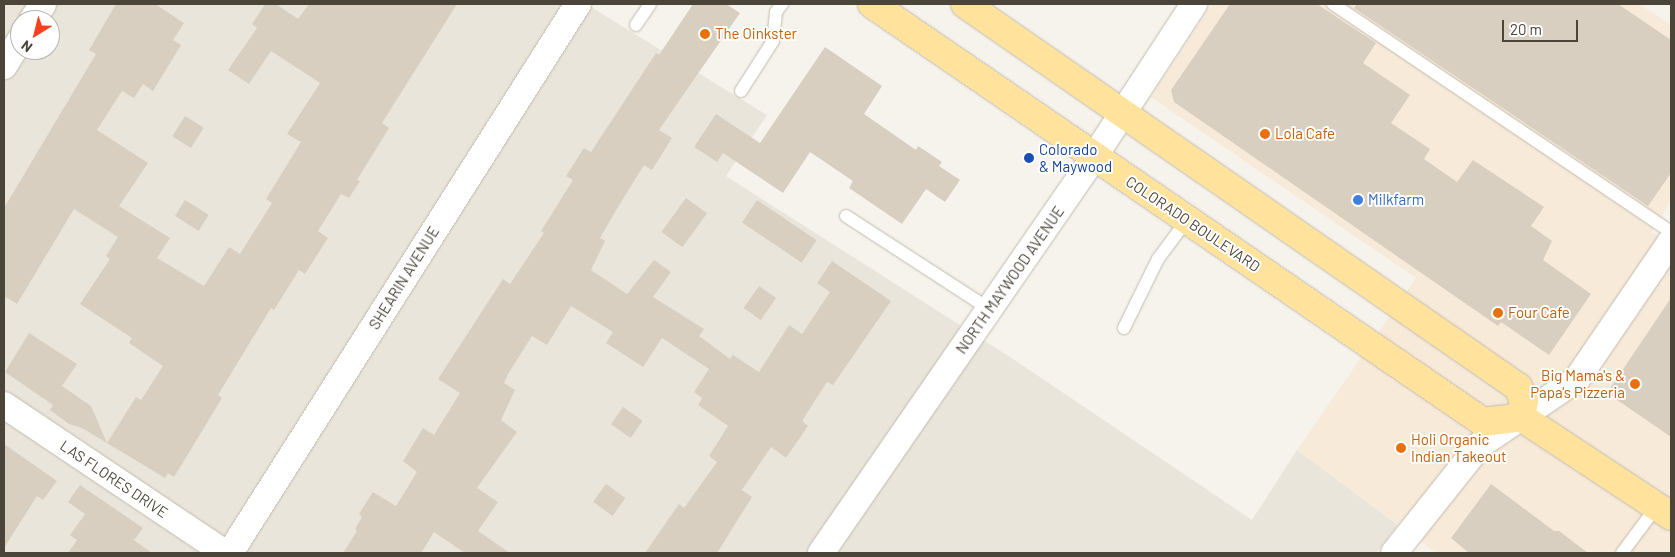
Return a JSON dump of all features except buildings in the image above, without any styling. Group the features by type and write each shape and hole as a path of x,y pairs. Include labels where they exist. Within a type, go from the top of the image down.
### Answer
{"main road":[{"name":"COLORADO BOULEVARD","path":"872,4 1483,422 1521,417"},
{"path":"965,4 1518,387 1524,401 1521,417 1664,511"}],"street":[{"name":"SHEARIN AVENUE","path":"230,553 578,4"},
{"name":"NORTH MAYWOOD AVENUE","path":"821,553 1124,113 1194,4"},
{"path":"1394,553 1480,445 1577,379 1671,241"},
{"name":"LAS FLORES DRIVE","path":"4,406 225,553"}],"lane":[{"path":"636,24 650,4"},
{"path":"741,91 773,41 776,12 782,4"},
{"path":"1333,4 1671,232"},
{"path":"846,216 989,309"},
{"path":"1124,328 1158,259 1187,220"},
{"path":"1622,553 1664,511"}],"shaded area":[{"path":"4,4 586,4 767,115 726,176 1010,357 1252,520 1297,450 1398,525 1376,553 4,553"},
{"path":"1212,4 1639,4 1671,25 1671,200 1652,232 1671,245 1671,553 1436,553 1297,450 1416,278 1151,97"}],"place":[{"name":"The Oinkster","path":"705,34"},
{"name":"Lola Cafe","path":"1265,134"},
{"name":"Colorado & Maywood","path":"1029,158"},
{"name":"Milkfarm","path":"1358,200"},
{"name":"Four Cafe","path":"1498,313"},
{"name":"Big Mama's & Papa's Pizzeria","path":"1635,384"},
{"name":"Holi Organic Indian Takeout","path":"1401,448"}]}
